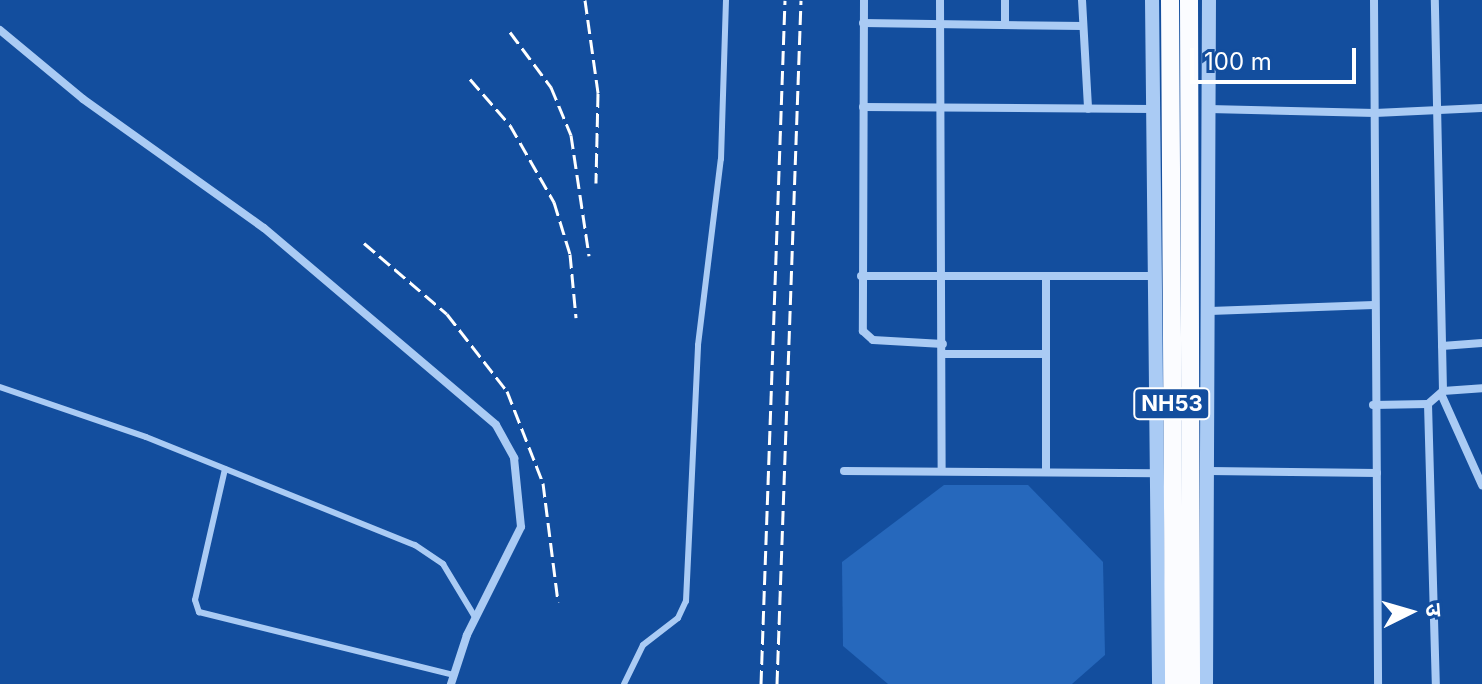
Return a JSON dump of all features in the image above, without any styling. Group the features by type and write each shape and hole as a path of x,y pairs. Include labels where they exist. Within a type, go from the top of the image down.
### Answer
{"highway":[{"name":"NH53","path":"1170,0 1180,170 1191,684"},
{"name":"NH53","path":"1174,684 1180,170 1189,0"}],"street":[{"path":"864,0 861,276 862,325 868,338 943,349 1044,354"},
{"path":"940,0 942,471"},
{"path":"1005,0 1005,24"},
{"path":"1082,0 1088,109"},
{"path":"1152,0 1159,684"},
{"path":"1206,684 1209,0"},
{"path":"1374,0 1373,405 1377,473 1378,684"},
{"path":"1435,0 1443,394 1482,485"},
{"path":"863,23 1083,26"},
{"path":"0,30 83,99 264,228 496,425 514,458 522,521 475,617 453,680"},
{"path":"863,107 1153,109"},
{"path":"1209,109 1375,113 1482,108"},
{"path":"861,276 1155,276"},
{"path":"1046,277 1046,472"},
{"path":"1210,311 1374,305"},
{"path":"1442,346 1482,343"},
{"path":"1373,405 1428,404 1443,394 1482,388"},
{"path":"1428,404 1436,684"},
{"path":"844,471 1157,473"},
{"path":"1209,471 1377,473"}],"lane":[{"path":"624,684 643,645 678,618 686,601 698,345 721,159 726,0"},
{"path":"0,387 225,469 415,545 443,564 475,617"},
{"path":"225,469 195,600 199,612 453,680"}],"shaded area":[{"path":"944,485 1028,485 1103,562 1105,655 1072,684 888,684 843,646 842,562"}],"railway":[{"path":"585,0 598,93 596,183"},
{"path":"761,684 785,0"},
{"path":"777,684 801,0"},
{"path":"510,32 551,87 571,135 589,256"},
{"path":"470,79 510,125 554,202 570,254 576,318"},
{"path":"364,243 447,314 507,391 543,483 558,602"}]}
